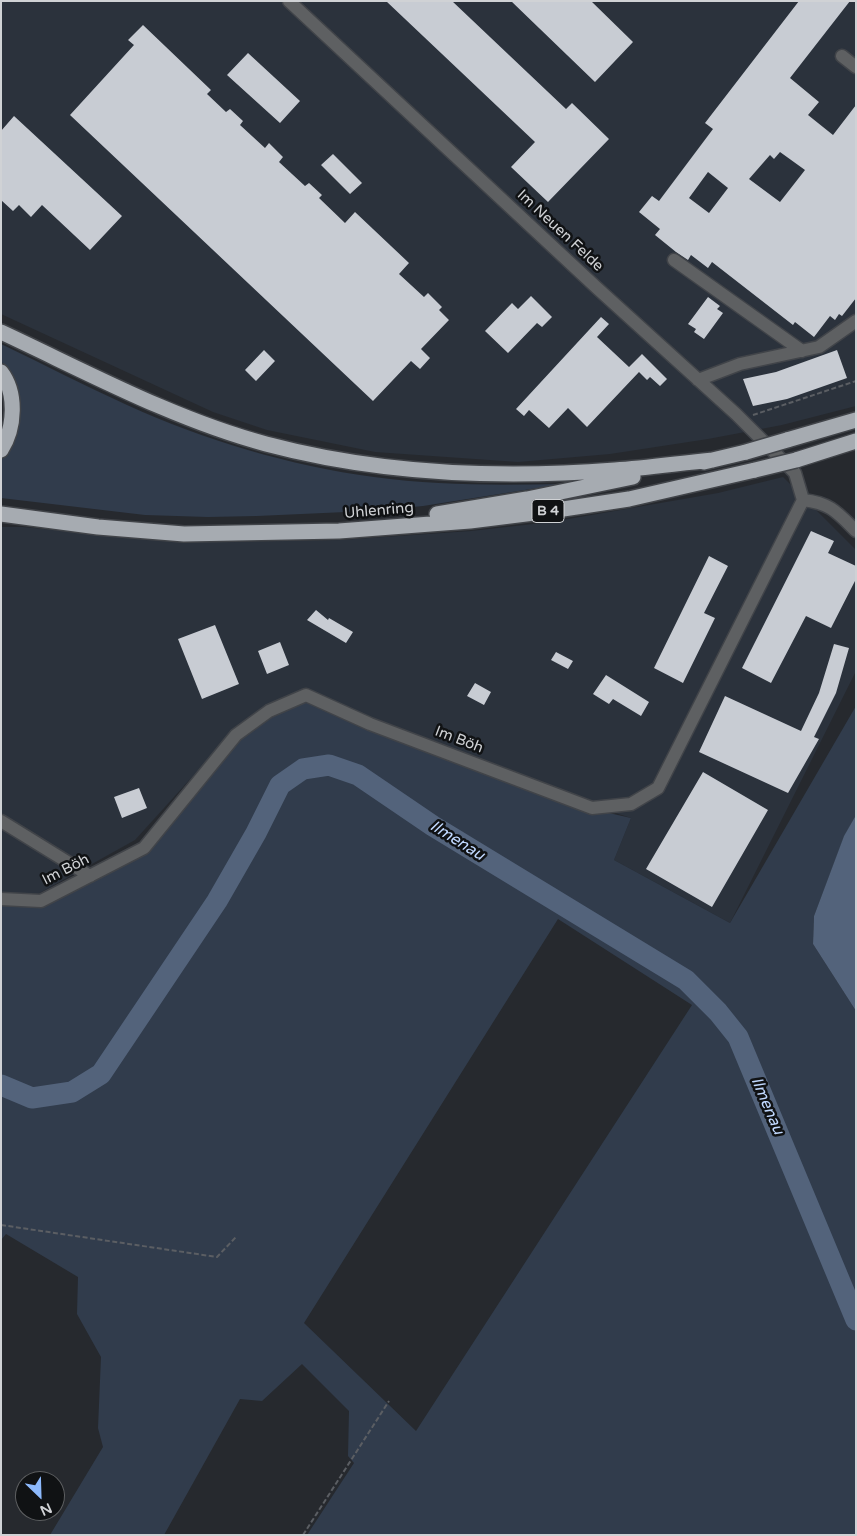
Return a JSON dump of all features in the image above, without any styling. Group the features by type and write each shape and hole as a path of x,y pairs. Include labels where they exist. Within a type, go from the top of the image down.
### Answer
{"highway":[{"path":"1,332 132,394 208,425 265,444 373,466 518,474 615,470 713,460"},
{"path":"1,372 5,377 12,400 12,424 1,450"},
{"name":"B 4","path":"339,532 527,499 713,460 856,420"},
{"name":"Uhlenring","path":"1,514 56,523 184,534 339,532 550,511 629,498 796,460 856,441"},
{"path":"1,523 56,523"}],"street":[{"name":"Im Neuen Felde","path":"289,1 597,288 736,414 795,473 802,495"},
{"path":"842,56 856,67"},
{"path":"674,260 802,351"},
{"path":"698,380 740,364 819,347 856,321"},
{"path":"802,495 835,510 856,530"},
{"name":"Im Böh","path":"1,899 41,901 144,848 236,735 269,711 306,695 370,724 592,808 631,804 658,788 802,495"},
{"path":"1,821 90,876"}],"path":[{"path":"736,414 750,416 856,381"},
{"path":"1,1225 217,1257 236,1237"},
{"path":"303,1535 389,1401"}],"shaded area":[{"path":"1,1 856,1 856,406 782,425 708,439 610,454 518,462 375,452 267,430 213,412 1,314"},
{"path":"1,344 156,418 217,440 279,459 342,472 398,480 468,484 563,484 423,506 368,511 257,516 145,515 1,498 1,460 10,447 10,374 1,361"},
{"path":"783,477 856,550 856,671 730,923 614,860 631,818 597,807 370,720 304,688 267,707 232,733 135,840 38,894 1,893 1,527 23,527 140,538 224,542 340,540 471,531 551,522 718,493"},
{"path":"306,701 578,806 631,818 614,860 730,923 856,706 856,815 844,837 814,916 813,944 856,1011 856,1535 307,1535 354,1463 348,1456 349,1411 302,1364 262,1401 240,1399 164,1535 50,1535 58,1521 65,1521 65,1510 103,1447 98,1428 101,1357 77,1314 78,1277 6,1234 1,1240 1,903 44,905 147,850 238,741 271,718","holes":["558,919 692,1005 416,1431 304,1323"]},
{"path":"856,815 856,1011 813,944 814,916 844,836"}],"building":[{"path":"386,1 452,1 566,109 572,103 609,139 548,202 511,167 535,142"},
{"path":"511,1 591,1 633,42 595,82"},
{"path":"799,1 850,1 790,78 819,102 808,115 833,135 856,105 856,298 842,316 839,314 835,320 830,316 814,337 795,322 793,325 712,262 708,268 691,255 688,260 676,252 655,235 660,229 639,212 652,196 659,201 713,129 705,123","holes":["780,152 805,170 780,202 749,179 770,155 774,159","708,172 728,188 709,213 689,198"]},
{"path":"143,25 211,90 207,94 226,112 230,109 243,121 240,125 265,148 269,143 283,157 279,162 305,186 309,183 322,195 319,198 345,223 355,212 409,263 399,274 424,297 428,293 442,307 439,310 449,320 421,349 430,358 420,369 411,361 373,401 70,115 134,45 128,40"},
{"path":"248,53 300,101 280,123 227,75"},
{"path":"14,116 122,216 90,250 42,205 31,217 19,205 13,211 1,200 1,131"},
{"path":"333,154 362,183 350,194 321,165"},
{"path":"531,296 552,317 542,327 537,323 508,353 485,331 512,303 518,309"},
{"path":"708,297 720,306 717,309 723,313 704,339 694,332 696,329 688,324"},
{"path":"601,317 609,324 597,337 629,367 642,354 667,379 660,386 650,377 647,380 639,372 587,427 568,408 549,428 529,410 524,416 516,409"},
{"path":"264,350 275,361 256,381 245,370"},
{"path":"837,350 847,378 787,399 753,406 743,379 776,372"},
{"path":"811,531 834,541 828,553 856,566 856,579 831,628 806,616 771,683 742,668"},
{"path":"709,556 728,566 704,613 715,618 683,683 654,668"},
{"path":"316,610 328,620 329,618 353,632 346,643 307,620"},
{"path":"215,625 239,684 202,699 178,639"},
{"path":"280,642 289,665 267,674 258,651"},
{"path":"834,644 849,648 836,693 814,737 819,739 788,793 699,752 725,696 801,731 819,693"},
{"path":"556,652 573,661 568,669 551,660"},
{"path":"606,675 649,702 641,716 613,699 609,704 593,694"},
{"path":"475,683 491,692 484,705 467,696"},
{"path":"703,772 768,810 712,907 646,869"},
{"path":"139,788 147,808 122,818 114,797"}],"waterway":[{"name":"Ilmenau","path":"1,1085 32,1098 72,1092 101,1074 217,901 256,833 280,785 303,769 329,765 358,775 433,826 686,980 718,1012 738,1037 856,1320"}]}
